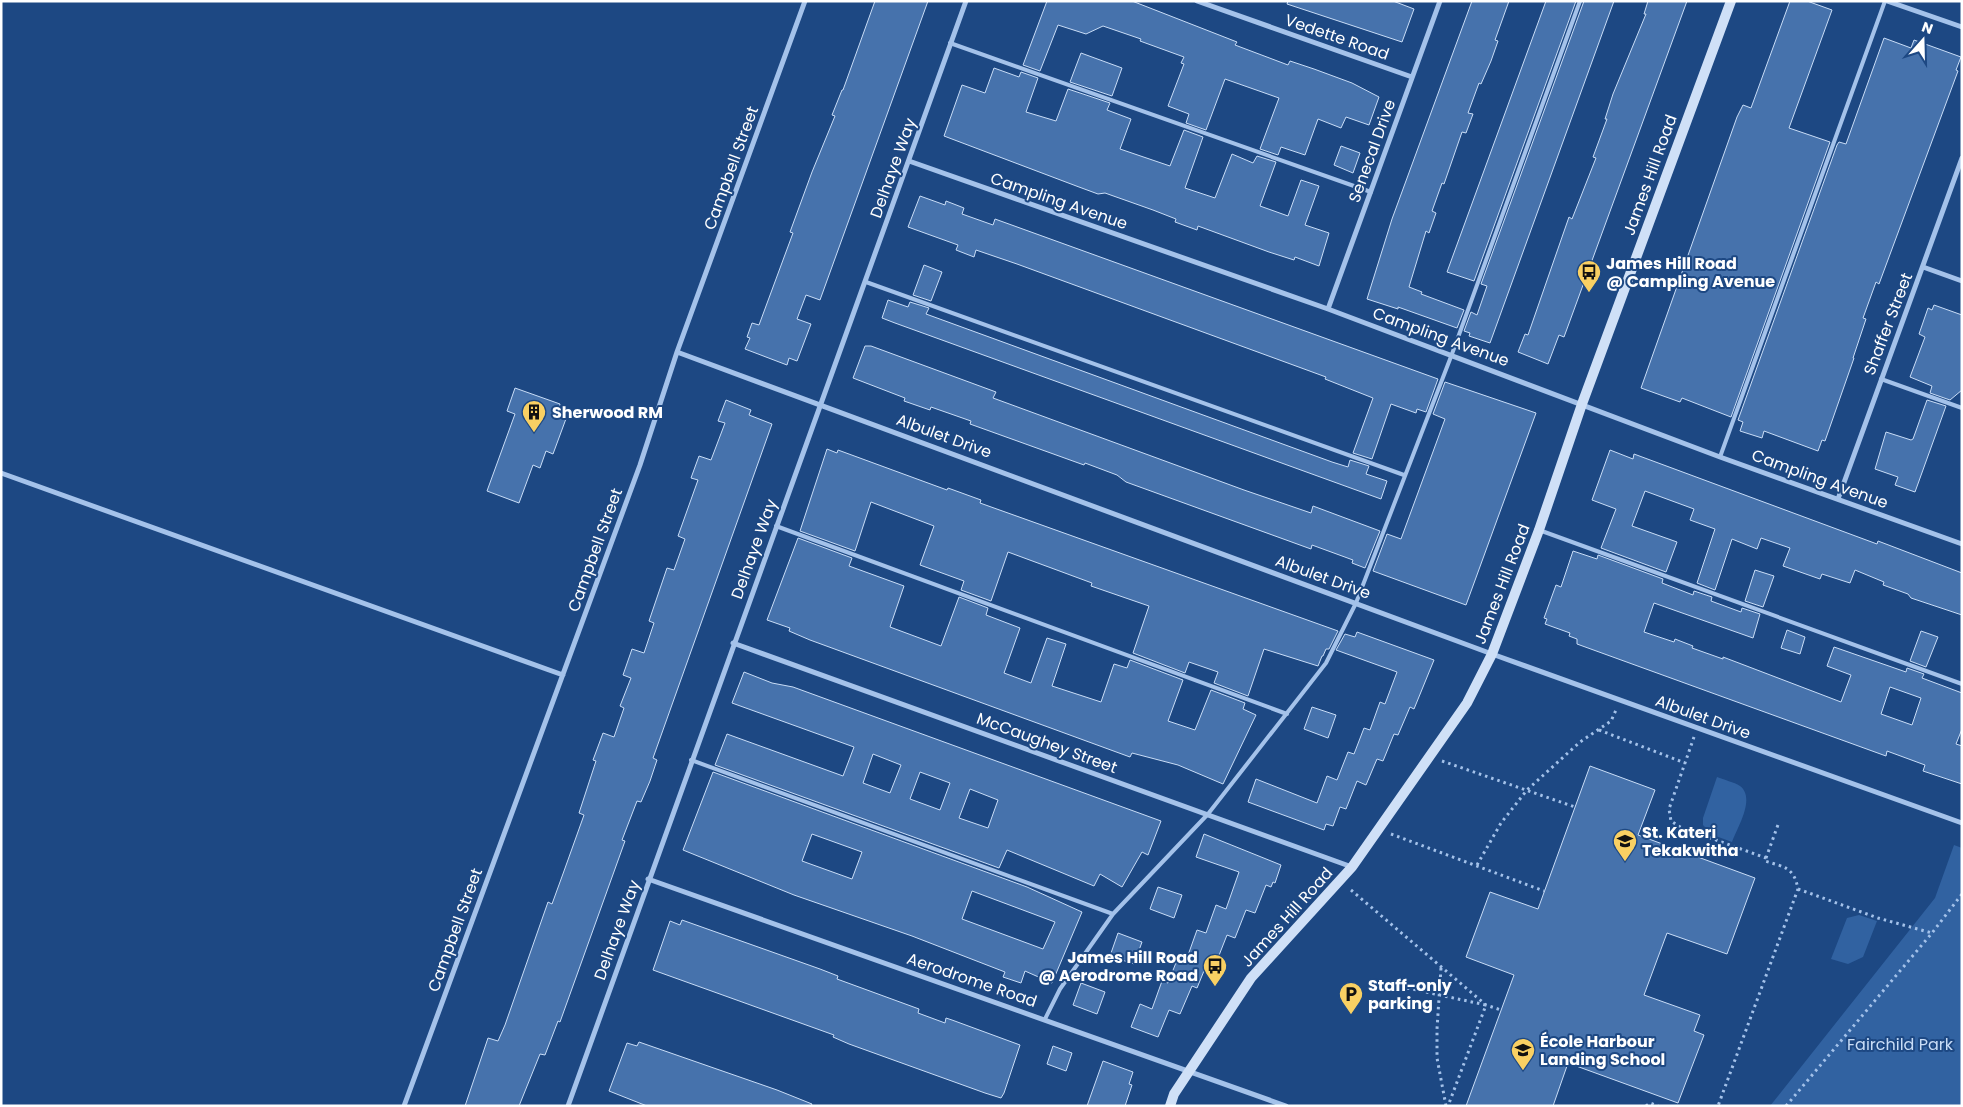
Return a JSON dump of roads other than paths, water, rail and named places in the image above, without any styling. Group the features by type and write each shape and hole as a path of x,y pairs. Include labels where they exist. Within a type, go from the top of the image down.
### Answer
{"street":[{"name":"Campbell Street","path":"404,1106 640,466 677,352 805,1"},
{"name":"Delhaye Way","path":"568,1106 733,643 866,282 966,1"},
{"name":"Vedette Road","path":"1197,1 1412,77"},
{"name":"Senecal Drive","path":"1328,309 1440,1"},
{"name":"James Hill Road","path":"1170,1106 1174,1094 1251,978 1340,881 1379,830 1467,703 1492,654 1539,530 1582,404 1731,1"},
{"path":"1886,1 1962,27"},
{"name":"Shaffer Street","path":"1838,499 1962,158"},
{"name":"Campling Avenue","path":"908,161 1452,354 1720,457 1962,544"},
{"path":"1923,267 1962,281"},
{"name":"Albulet Drive","path":"677,352 1492,654 1962,823"},
{"path":"1,472 562,675"},
{"name":"McCaughey Street","path":"733,643 1352,867"},
{"name":"Aerodrome Road","path":"648,879 1286,1106"}],"lane":[{"path":"1045,1019 1060,989 1113,914 1208,814 1326,663 1356,603 1452,354 1580,1"},
{"path":"1720,457 1886,1"},
{"path":"950,43 1371,192"},
{"path":"866,282 1404,475"},
{"path":"1881,379 1962,408"},
{"path":"776,526 1287,714"},
{"path":"1539,530 1962,684"},
{"path":"691,760 1113,914"}],"place":[{"name":"James Hill Road @ Campling Avenue","path":"1589,293"},
{"name":"Sherwood RM","path":"534,433"},
{"name":"St. Kateri Tekakwitha","path":"1625,862"},
{"name":"James Hill Road @ Aerodrome Road","path":"1215,987"},
{"name":"Staff-only parking","path":"1351,1015"},
{"name":"École Harbour Landing School","path":"1523,1071"}],"park label":[{"name":"Fairchild Park","path":"1900,1044"}]}
